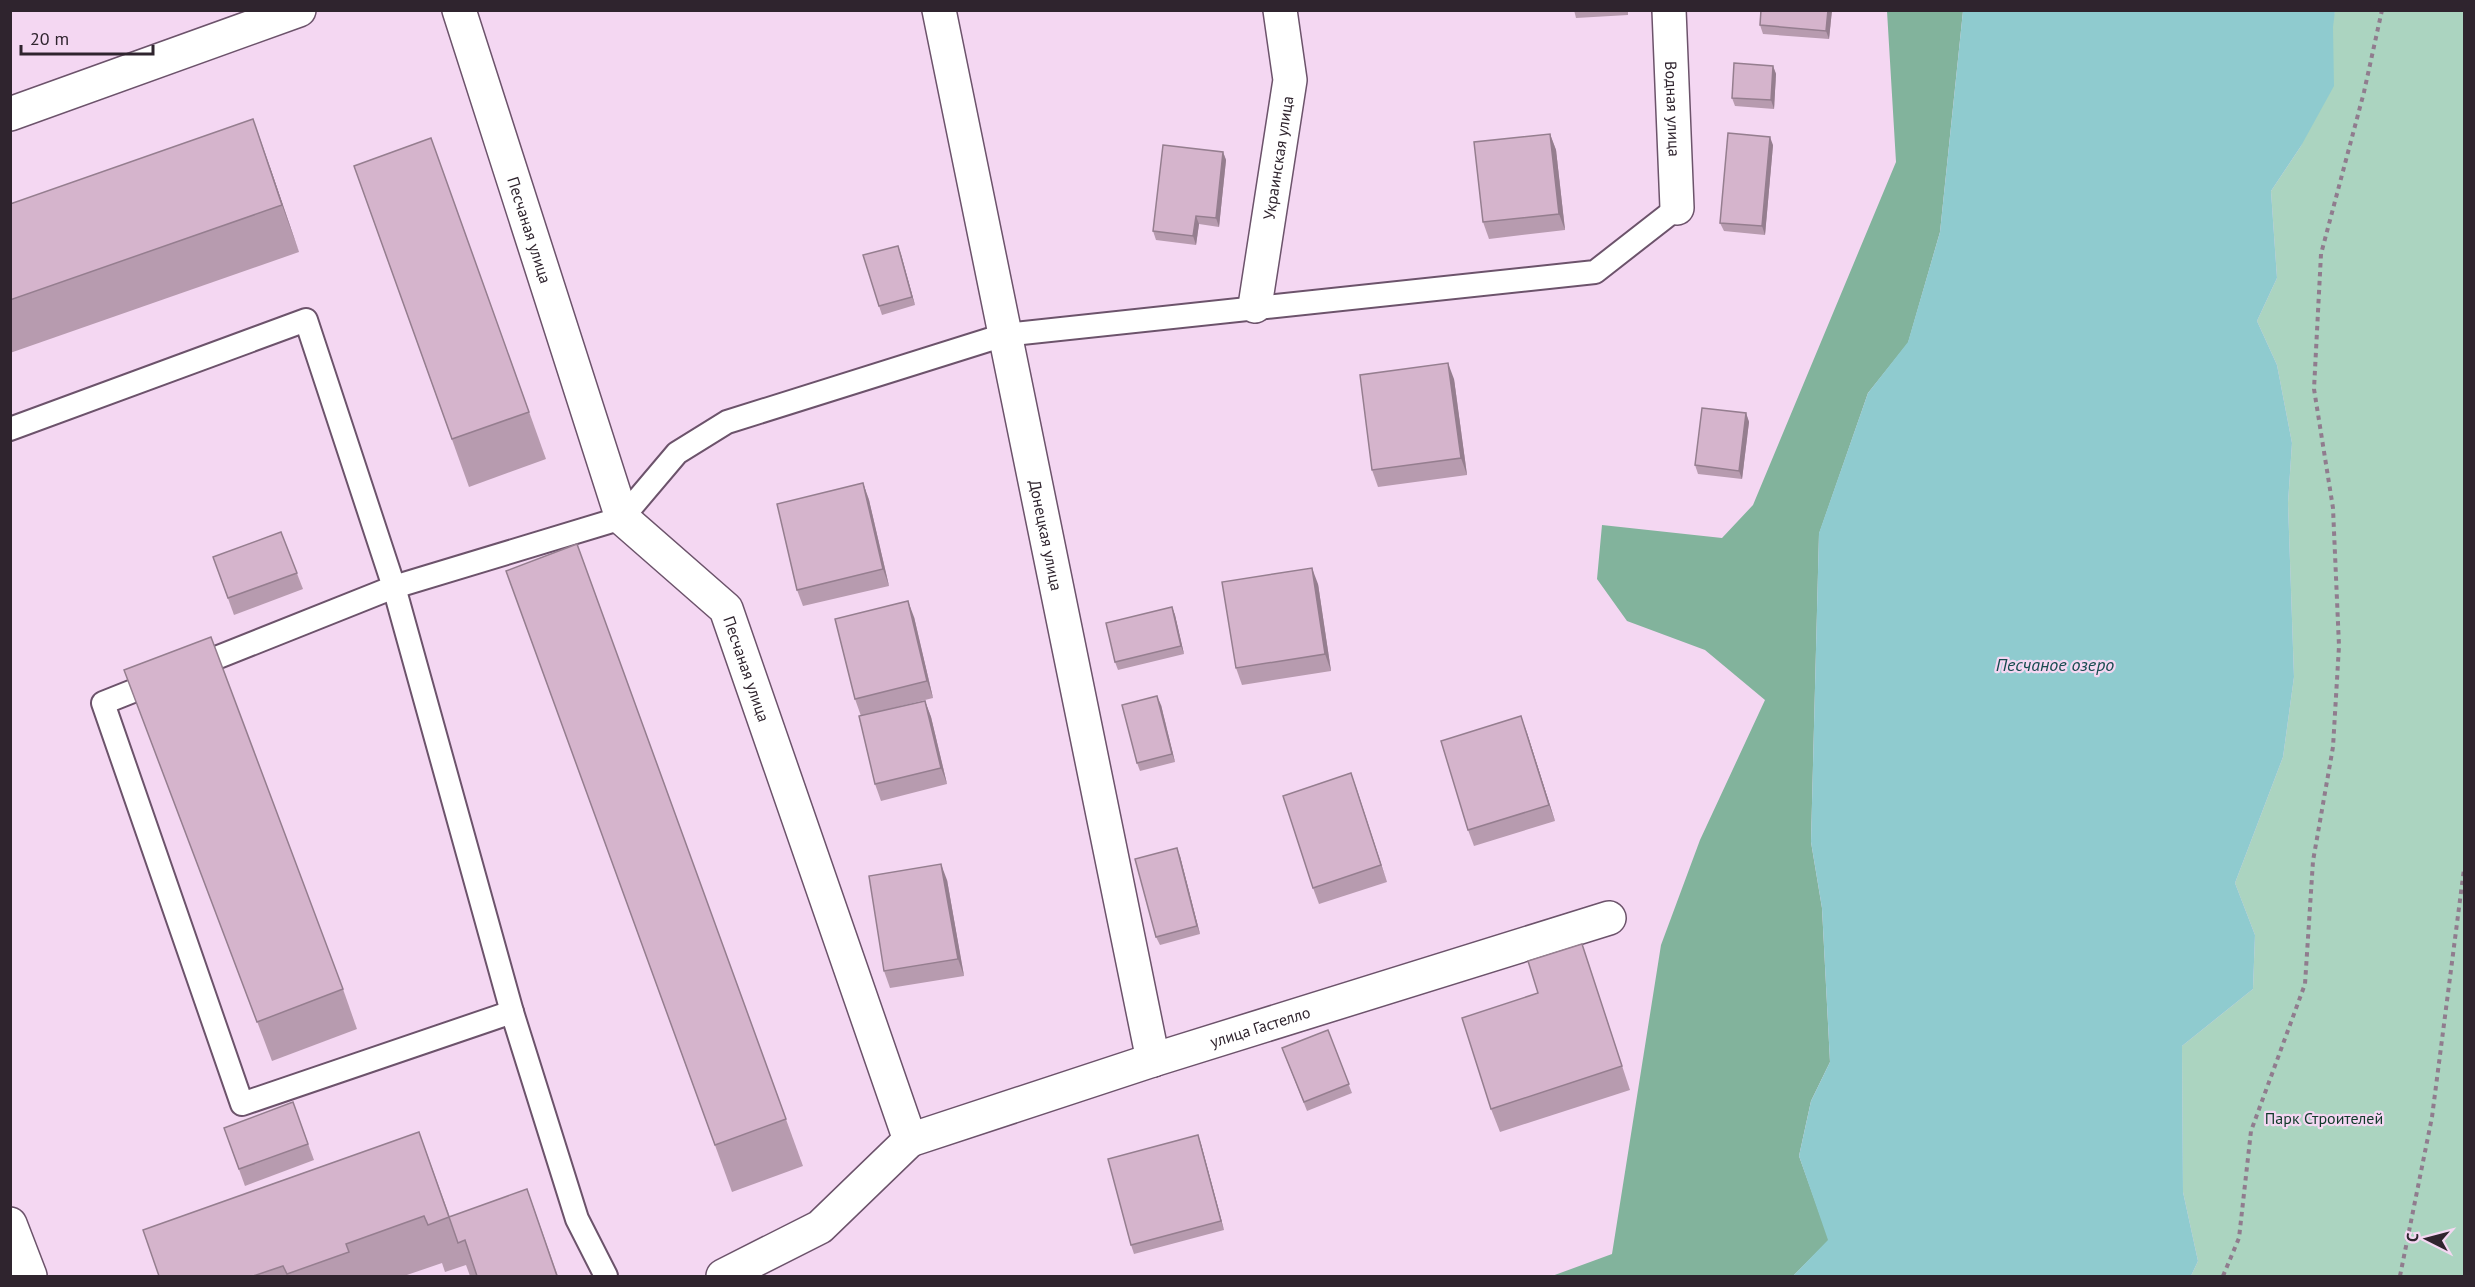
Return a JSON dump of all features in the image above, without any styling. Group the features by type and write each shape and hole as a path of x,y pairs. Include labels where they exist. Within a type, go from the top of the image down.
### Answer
{"street":[{"name":"Песчаная улица","path":"459,10 622,518 726,609 910,1140"},
{"name":"Донецкая улица","path":"939,10 1154,1059"},
{"name":"Украинская улица","path":"1255,306 1290,80 1281,10"},
{"name":"Водная улица","path":"1669,10 1677,208"},
{"path":"10,114 280,14"},
{"name":"улица Гастелло","path":"910,1140 1154,1059 1609,918"},
{"path":"723,1276 820,1227 910,1140"},
{"path":"10,1224 30,1276"}],"lane":[{"path":"512,1012 242,1104 103,703 394,587 622,518 677,453 727,422 1004,335 1255,306 1595,272 1677,208"},
{"path":"10,429 306,320 394,587 512,1012 577,1219 606,1276"}],"path":[{"path":"2223,1276 2239,1238 2251,1131 2305,984 2313,861 2332,747 2339,646 2333,508 2314,389 2321,254 2364,92 2382,10"},
{"path":"2400,1276 2432,1117 2464,869"}],"green space":[{"name":"Парк Строителей","path":"2335,11 2464,11 2464,1276 2191,1276 2198,1261 2183,1192 2182,1046 2253,989 2255,935 2235,883 2283,757 2294,677 2288,503 2292,443 2277,365 2257,321 2277,278 2271,191 2301,146"}],"shaded area":[{"path":"1887,11 1963,11 1940,232 1908,343 1868,393 1819,534 1811,842 1822,908 1830,1062 1811,1101 1799,1156 1829,1240 1793,1276 1552,1276 1612,1254 1661,945 1700,840 1765,700 1705,650 1627,621 1597,579 1602,525 1722,538 1753,505 1896,162"}],"water":[{"name":"Песчаное озеро","path":"1963,11 2335,11 2334,86 2301,146 2271,191 2277,278 2257,321 2277,365 2292,443 2288,503 2294,677 2283,757 2235,883 2255,935 2253,989 2182,1046 2183,1192 2198,1261 2191,1276 1793,1276 1828,1240 1799,1156 1811,1101 1830,1062 1822,908 1811,842 1819,533 1868,393 1908,342 1940,232"}],"building":[{"path":"1761,10 1828,10 1826,31 1760,25"},
{"path":"1734,63 1773,66 1771,100 1732,98"},
{"path":"253,119 282,205 10,300 10,204"},
{"path":"1728,133 1770,137 1762,226 1720,223"},
{"path":"1550,134 1559,214 1483,222 1474,142"},
{"path":"431,138 529,412 452,439 354,166"},
{"path":"1163,145 1223,152 1216,218 1196,216 1193,236 1153,231"},
{"path":"898,246 912,297 879,306 863,255"},
{"path":"1448,363 1461,458 1372,470 1360,375"},
{"path":"1702,408 1746,413 1739,471 1695,465"},
{"path":"863,483 883,569 797,590 777,504"},
{"path":"281,532 297,573 228,598 213,557"},
{"path":"577,544 786,1119 715,1145 506,571"},
{"path":"1312,568 1325,654 1236,668 1222,582"},
{"path":"908,601 927,681 855,699 835,619"},
{"path":"1172,607 1181,646 1115,662 1106,623"},
{"path":"211,637 343,989 257,1022 124,670"},
{"path":"1157,696 1172,754 1137,763 1122,705"},
{"path":"925,701 941,768 875,784 859,716"},
{"path":"1521,716 1549,805 1468,830 1441,741"},
{"path":"1351,773 1381,865 1313,888 1283,796"},
{"path":"1177,848 1197,926 1156,937 1135,859"},
{"path":"941,864 958,959 884,971 869,876"},
{"path":"1582,944 1622,1066 1491,1109 1462,1018 1538,993 1528,961"},
{"path":"1328,1030 1349,1084 1304,1102 1282,1048"},
{"path":"293,1102 308,1144 239,1169 224,1128"},
{"path":"419,1132 449,1217 428,1225 424,1216 346,1244 349,1252 287,1274 283,1266 253,1276 159,1276 143,1230"},
{"path":"1198,1135 1221,1221 1131,1245 1108,1159"},
{"path":"527,1189 557,1276 477,1276 465,1240 458,1243 449,1217"}]}
